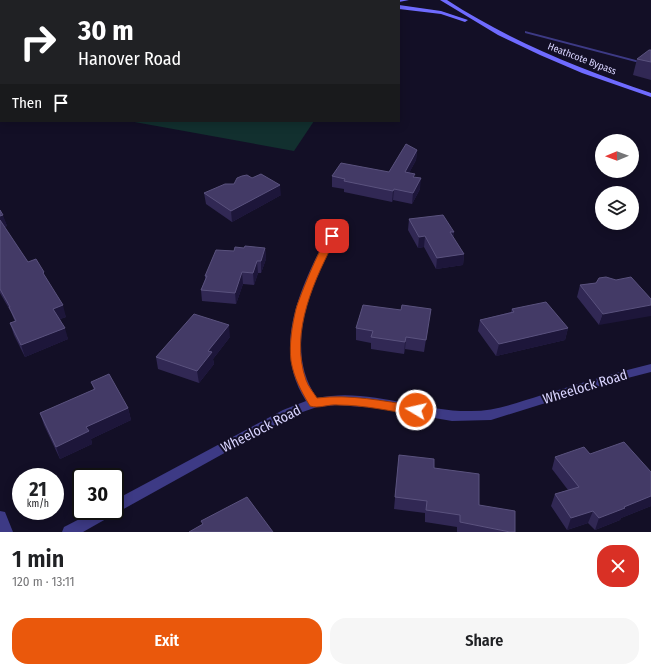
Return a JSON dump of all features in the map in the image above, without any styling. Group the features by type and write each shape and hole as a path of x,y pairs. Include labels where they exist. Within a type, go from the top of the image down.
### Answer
{"main road":[{"path":"443,0 508,38"},
{"path":"400,7 433,10 454,15 508,38"},
{"name":"Heathcote Bypass","path":"508,38 575,68 651,95"}],"street":[{"path":"314,403 301,380 296,360 296,337 301,308 321,258 332,236"},
{"name":"Wheelock Road","path":"124,502 287,413 314,403 336,400 371,403 445,416 471,417 491,415 616,377 651,368"},
{"path":"0,517 6,532"},
{"path":"69,532 91,520"}],"lane":[{"path":"526,32 651,65"}],"green space":[{"path":"134,122 313,122 294,151"}],"building":[{"path":"651,50 651,62 637,59"},
{"path":"406,144 417,150 405,172 415,174 413,177 421,178 413,193 394,189 393,191 344,181 345,179 332,176 341,163 389,172"},
{"path":"261,174 280,185 231,211 204,193 225,184 234,184 237,178 242,176 247,175 252,178"},
{"path":"443,215 454,232 450,232 464,254 437,258 425,236 419,237 409,219"},
{"path":"0,220 28,262 36,259 63,305 53,309 65,328 21,345 10,323 16,321 0,289"},
{"path":"245,246 265,248 261,261 257,261 253,273 242,272 235,293 201,290 216,250 234,251 235,247 244,248"},
{"path":"606,277 616,280 631,277 651,299 651,305 603,314 580,285 596,283 599,278"},
{"path":"546,302 568,328 499,344 480,320 514,312 512,309"},
{"path":"363,305 401,310 402,305 431,309 426,340 406,337 405,342 371,337 373,331 356,328"},
{"path":"194,314 229,325 208,351 212,352 197,371 156,357"},
{"path":"109,374 128,408 86,427 89,431 56,447 40,413 95,389 91,382"},
{"path":"624,442 651,472 651,496 599,518 593,511 571,518 555,494 579,487 555,457 584,447 590,454"},
{"path":"399,455 434,459 434,468 479,474 479,505 515,511 515,532 460,522 460,515 426,510 427,501 395,497"},
{"path":"247,497 273,532 189,532 203,524 201,521"}],"route":[{"path":"332,236 321,258 301,308 296,337 296,360 301,380 314,403 336,400 371,403 416,410"}]}
